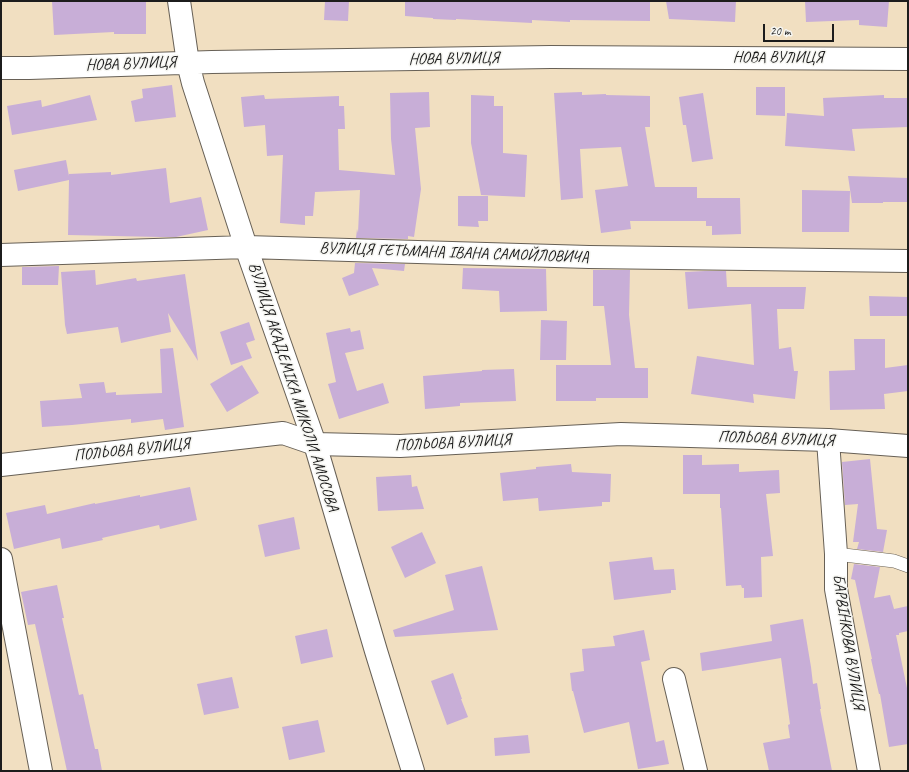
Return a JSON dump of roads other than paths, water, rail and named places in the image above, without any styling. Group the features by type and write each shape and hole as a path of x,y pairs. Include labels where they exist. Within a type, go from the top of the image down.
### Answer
{"street":[{"name":"ВУЛИЦЯ АКАДЕМІКА МИКОЛИ АМОСОВА","path":"179,1 188,63 193,83 246,247 315,444 413,771"},
{"name":"НОВА ВУЛИЦЯ","path":"1,68 188,63 551,57 908,59"},
{"name":"ВУЛИЦЯ ГЕТЬМАНА ІВАНА САМОЙЛОВИЧА","path":"1,255 246,247 589,257 908,261"},
{"name":"ПОЛЬОВА ВУЛИЦЯ","path":"1,465 283,433 315,444 400,446 621,434 828,440 908,446"},
{"name":"БАРВІНКОВА ВУЛИЦЯ","path":"828,440 836,554 836,589 869,771"},
{"path":"1,559 41,771"},
{"path":"674,679 696,771"}],"lane":[{"path":"836,554 894,561 908,566"}]}
